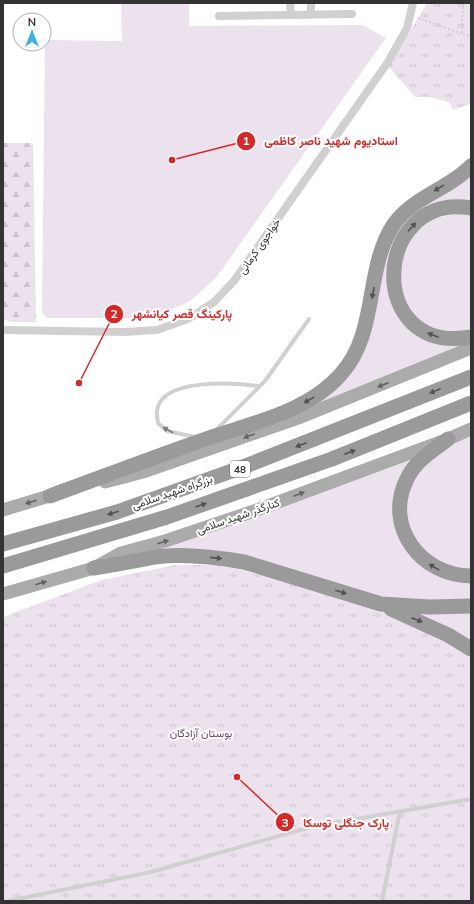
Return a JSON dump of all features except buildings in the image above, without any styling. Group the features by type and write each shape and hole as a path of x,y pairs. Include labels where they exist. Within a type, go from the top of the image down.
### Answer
{"highway":[{"path":"50,496 259,421 306,402 319,395 341,374 356,354 361,341 382,248 394,224 422,198 471,166"},
{"path":"471,208 445,208 429,214 415,224 404,237 395,254 393,277 400,306 412,323 433,336 455,339 471,337"},
{"name":"بزرگراه شهید سلامی","path":"3,544 117,512 235,470 471,377"},
{"name":"بزرگراه شهید سلامی","path":"3,566 167,517 332,459 471,403"},
{"path":"448,439 424,456 407,478 400,498 403,530 413,549 425,562 440,571 451,574 471,576"},
{"path":"94,568 156,557 182,556 221,558 244,562 381,604 448,635 471,649"},
{"path":"381,604 430,607 471,606"}],"main road":[{"path":"3,510 143,472 206,451 315,412 471,348"},
{"name":"کنارگذر شهید سلامی","path":"3,594 94,568 121,553 165,542 251,512 448,439 471,429"}],"street":[{"path":"290,3 290,14"},
{"path":"311,3 311,14"},
{"name":"خواجوی کرمانی","path":"3,330 125,332 157,330 188,319 214,302 234,281 388,62 407,28 413,3"},
{"path":"220,16 352,14"}],"lane":[{"path":"258,386 211,382 178,390 163,398 157,411 158,423 167,431 182,436 206,439 258,386 265,381 310,319"},
{"path":"8,901 151,872 312,827 471,799"},
{"path":"382,901 400,811"}],"path":[{"path":"462,34 463,3"},
{"path":"410,15 471,37"}],"green space":[{"path":"121,3 189,3 189,26 363,25 386,38 216,278 189,302 150,318 47,318 42,313 45,52 52,52 52,40 122,41"},
{"path":"427,3 471,3 471,107 470,104 453,110 449,102 429,97 415,97 389,67"},
{"path":"3,143 33,143 36,322 14,322 3,320"},
{"path":"471,173 471,205 462,204 397,241 402,316 471,344 315,405 336,387 399,228 422,206"},
{"path":"471,211 471,334 444,336 408,314 404,306 398,257 425,220"},
{"path":"471,435 471,574 465,575 416,547 403,508 412,475 450,445"},
{"path":"437,445 405,474 403,539 471,581 471,601 394,600 159,553 158,547"},
{"name":"بوستان آزادگان","path":"175,565 214,565 238,569 364,604 420,624 471,652 471,901 3,901 3,617 101,580"},
{"path":"471,610 471,647 411,612"}],"place":[{"name":"استادیوم شهید ناصر کاظمی","path":"172,160"},
{"name":"پارکینگ قصر کیانشهر","path":"79,383"},
{"name":"پارک جنگلی توسکا","path":"237,777"}]}
